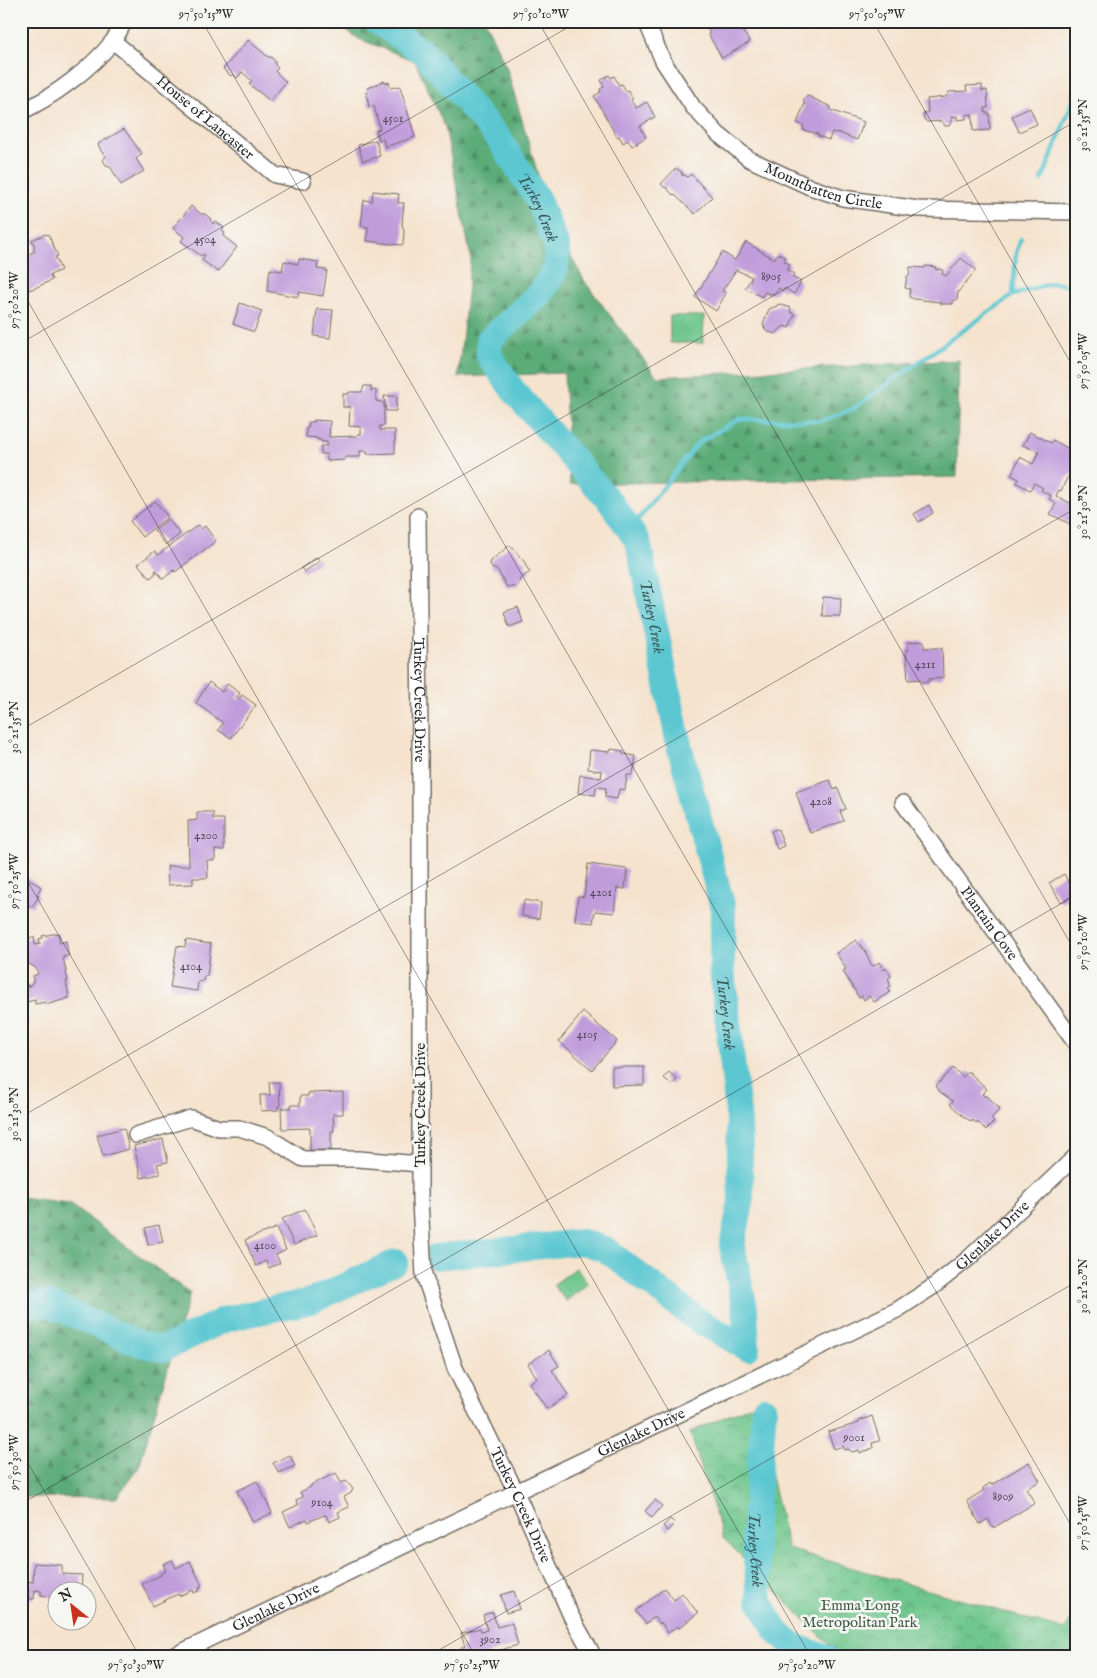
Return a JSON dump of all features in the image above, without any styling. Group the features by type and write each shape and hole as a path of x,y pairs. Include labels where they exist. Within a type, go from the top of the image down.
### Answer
{"street":[{"path":"21,112 54,93 85,70 113,41 125,21"},
{"name":"Mountbatten Circle","path":"646,21 663,61 693,108 718,134 749,159 810,187 843,198 918,209 1076,212"},
{"name":"House of Lancaster","path":"113,41 275,175 303,181"},
{"name":"Turkey Creek Drive","path":"418,516 420,1210 424,1275 455,1368 516,1492 571,1616 594,1657"},
{"name":"Plantain Cove","path":"903,803 1076,1044"},
{"path":"136,1135 191,1118 218,1128 239,1128 268,1137 303,1159 358,1159 420,1164"},
{"name":"Glenlake Drive","path":"171,1657 896,1310 934,1286 968,1258 1076,1156"}],"green space":[{"path":"334,21 485,21 507,69 552,222 585,282 657,377 959,360 957,477 570,484 564,373 458,377 471,258 445,127 415,61 359,39"},
{"path":"670,316 704,316 703,343 670,343"},
{"path":"21,1198 69,1204 190,1293 139,1467 116,1498 21,1497"},
{"path":"576,1268 588,1284 566,1301 553,1285"},
{"name":"Emma Long Metropolitan Park","path":"754,1404 788,1549 1065,1630 1076,1610 1076,1657 842,1657 723,1538 690,1432"}],"building":[{"path":"702,21 741,21 738,24 750,42 722,58"},
{"path":"248,40 275,61 275,65 278,68 275,71 286,82 270,101 249,84 252,81 242,72 237,78 233,74 231,76 223,69"},
{"path":"609,75 611,78 614,76 619,85 622,84 626,91 628,90 636,108 647,102 655,117 640,126 646,137 632,146 628,140 623,143 619,136 617,137 594,96 601,92 600,89 604,87 601,80"},
{"path":"384,81 385,83 389,82 391,88 400,86 415,137 385,147 383,139 379,140 376,130 380,129 374,106 369,107 366,92 368,92 367,88"},
{"path":"982,85 982,91 987,90 988,108 985,108 985,113 989,113 990,130 973,131 972,114 966,115 966,119 957,120 957,116 951,117 952,122 949,126 945,126 942,121 927,122 924,119 923,114 928,112 927,99 946,97 949,92 967,91 966,86"},
{"path":"808,96 831,107 830,110 864,122 857,140 837,132 832,132 829,140 818,136 818,134 803,130 804,126 797,123 805,103 803,102 804,98"},
{"path":"1030,108 1037,124 1019,132 1012,116"},
{"path":"124,129 142,154 136,159 144,171 121,185 110,166 106,165 103,160 106,156 98,144"},
{"path":"376,140 380,156 363,161 358,145"},
{"path":"676,168 683,173 681,174 683,176 684,174 687,177 691,174 712,197 695,214 661,184"},
{"path":"373,191 399,194 398,203 404,203 403,244 367,241 368,227 361,226 364,200 372,201"},
{"path":"191,206 201,214 205,214 211,219 213,224 215,221 224,228 222,231 225,233 223,236 237,247 218,272 202,260 205,255 201,256 181,241 184,237 173,228"},
{"path":"48,234 58,256 55,257 61,270 50,275 52,280 29,290 28,286 21,289 21,253 23,257 35,251 32,240"},
{"path":"746,242 774,259 778,253 786,258 784,261 790,264 787,270 794,274 792,277 801,282 794,294 785,288 783,291 779,288 775,293 769,294 765,292 762,297 745,288 752,277 736,270 722,291 726,293 716,311 695,297 722,252 735,260"},
{"path":"961,258 976,270 958,292 957,300 953,300 953,304 941,304 940,302 909,297 910,289 905,288 910,267 936,267 935,269 943,270 942,274 946,276"},
{"path":"299,259 318,262 317,269 327,270 323,296 299,292 298,297 267,291 270,269 282,271 284,261 298,264"},
{"path":"240,303 262,311 254,332 233,324"},
{"path":"778,304 791,308 790,312 795,314 789,328 784,326 775,334 766,331 763,324 769,309"},
{"path":"317,309 333,310 330,338 314,336"},
{"path":"364,386 371,386 371,391 376,390 376,401 384,404 384,426 380,426 380,430 395,430 395,453 367,454 367,451 360,451 360,457 345,457 345,460 327,461 327,454 321,454 321,446 327,446 327,442 322,442 317,438 306,437 306,428 308,428 309,422 314,422 314,420 330,421 329,437 357,436 361,434 361,427 349,426 350,407 343,407 343,394 362,392"},
{"path":"384,396 397,396 396,411 386,411"},
{"path":"1030,432 1051,443 1053,440 1071,450 1076,441 1076,461 1073,473 1067,478 1061,491 1059,490 1056,496 1076,506 1076,518 1072,525 1050,514 1056,503 1049,499 1051,496 1041,490 1043,488 1034,483 1030,490 1017,483 1019,479 1011,475 1020,457 1033,464 1039,452 1023,445"},
{"path":"155,501 168,517 142,537 130,521"},
{"path":"929,505 933,513 919,522 914,514"},
{"path":"168,519 180,534 166,545 154,530"},
{"path":"198,525 201,529 205,526 216,541 175,572 174,570 163,579 156,570 156,573 150,578 138,564 155,551 158,555"},
{"path":"510,545 526,564 530,572 520,579 515,587 507,587 497,569 493,569 490,564"},
{"path":"317,557 320,561 304,572 301,568"},
{"path":"823,597 841,598 840,616 822,616"},
{"path":"518,607 523,622 509,627 504,612"},
{"path":"924,641 924,648 942,648 943,678 929,679 929,682 921,682 921,679 908,680 906,650 908,650 908,642"},
{"path":"209,682 222,692 227,684 240,693 236,698 238,700 242,695 256,705 231,738 218,730 223,723 196,703"},
{"path":"611,749 623,751 623,754 636,756 633,775 627,775 625,790 619,789 617,799 605,797 606,788 596,787 595,795 578,793 580,775 601,778 602,771 588,769 590,750 610,752"},
{"path":"830,780 834,790 838,788 846,809 840,811 844,821 810,833 796,792"},
{"path":"197,812 213,812 213,819 224,819 224,850 215,850 215,860 207,860 208,878 193,878 193,884 168,885 167,866 189,866 188,821 197,820"},
{"path":"778,829 784,846 777,849 771,831"},
{"path":"588,864 627,869 625,889 617,888 614,913 595,911 593,923 575,921 578,896 584,897"},
{"path":"21,866 26,869 22,876 41,887 37,894 39,896 32,907 24,903 21,908"},
{"path":"1064,874 1076,894 1061,902 1049,883"},
{"path":"524,900 541,903 539,919 522,916"},
{"path":"58,933 60,943 66,941 69,955 63,957 69,998 46,1005 46,1002 35,1004 35,1000 26,1002 25,998 21,999 21,986 28,985 28,988 33,982 33,976 38,974 36,968 21,959 21,940 34,937 35,945 40,944 39,939 43,938 42,936"},
{"path":"186,940 211,944 207,976 204,976 203,981 198,982 197,991 170,987 177,946 185,947"},
{"path":"856,940 865,951 871,964 873,966 879,962 891,976 888,979 891,986 888,988 890,992 874,1002 869,996 864,1000 862,996 859,998 843,971 846,969 836,953"},
{"path":"583,1012 617,1041 592,1070 559,1041"},
{"path":"612,1067 644,1067 644,1085 612,1086"},
{"path":"953,1068 963,1077 968,1071 987,1089 982,1094 985,1097 986,1095 1000,1109 991,1119 994,1122 986,1130 978,1122 977,1124 973,1120 972,1122 964,1117 950,1104 953,1101 940,1092 936,1086"},
{"path":"669,1072 677,1079 672,1085 664,1078"},
{"path":"269,1082 279,1082 280,1106 278,1106 278,1110 261,1111 260,1095 270,1095"},
{"path":"343,1092 343,1114 333,1114 334,1131 331,1131 331,1150 310,1150 310,1128 282,1129 281,1108 291,1108 291,1105 300,1105 300,1096 308,1096 308,1093"},
{"path":"124,1128 129,1149 103,1156 97,1135"},
{"path":"163,1139 168,1162 157,1164 160,1174 141,1178 134,1146"},
{"path":"305,1209 317,1235 294,1245 282,1219"},
{"path":"159,1225 163,1242 148,1245 145,1228"},
{"path":"276,1228 286,1250 276,1255 280,1263 269,1268 266,1261 256,1266 245,1240"},
{"path":"549,1350 559,1366 552,1370 568,1395 547,1409 529,1383 537,1378 528,1364"},
{"path":"872,1416 880,1441 872,1443 873,1448 860,1453 859,1450 852,1452 848,1449 845,1450 843,1446 834,1449 828,1432 859,1423 859,1421"},
{"path":"290,1455 295,1466 279,1473 273,1463"},
{"path":"1029,1462 1040,1481 1026,1489 1035,1503 993,1528 988,1519 980,1524 967,1501 984,1490 983,1488 990,1483 991,1485"},
{"path":"336,1473 341,1483 346,1481 353,1489 351,1493 344,1497 349,1507 338,1512 340,1517 329,1522 326,1515 324,1515 308,1522 307,1519 290,1527 283,1512 298,1505 296,1500 303,1497 300,1492"},
{"path":"257,1481 272,1513 253,1522 237,1491"},
{"path":"655,1500 662,1506 652,1518 645,1511"},
{"path":"670,1519 675,1523 667,1531 663,1526"},
{"path":"172,1560 176,1568 190,1561 202,1586 199,1587 200,1590 194,1593 193,1590 179,1596 178,1594 153,1606 142,1584 166,1571 163,1564"},
{"path":"34,1563 62,1565 62,1574 82,1575 82,1580 48,1580 48,1596 41,1595 41,1591 35,1590 34,1599 21,1598 21,1581 33,1582"},
{"path":"665,1588 674,1600 682,1593 698,1613 679,1628 677,1626 668,1633 661,1622 660,1624 654,1617 646,1624 636,1611"},
{"path":"514,1591 520,1609 506,1613 501,1595"},
{"path":"493,1612 497,1627 512,1623 518,1645 487,1654 488,1657 464,1657 461,1647 465,1646 461,1633 480,1628 481,1631 487,1630 483,1615"}],"waterway":[{"name":"Turkey Creek","path":"377,21 424,53 499,139 537,198 557,247 556,268 541,293 489,340 489,356 513,390 611,503 638,542 679,745 723,908 722,969 739,1122 741,1203 732,1246 745,1309 747,1348"},
{"path":"1042,180 1076,93"},
{"path":"1013,295 1016,253 1021,239"},
{"path":"630,530 698,443 739,419 821,421 853,409 1013,295 1053,283 1076,287"},
{"path":"435,1257 582,1242 605,1249 699,1321 747,1348"},
{"path":"21,1306 47,1303 140,1344 163,1349 226,1319 311,1301 396,1262"},
{"name":"Turkey Creek","path":"764,1409 754,1535 760,1601 777,1632 794,1646 825,1657"}]}
